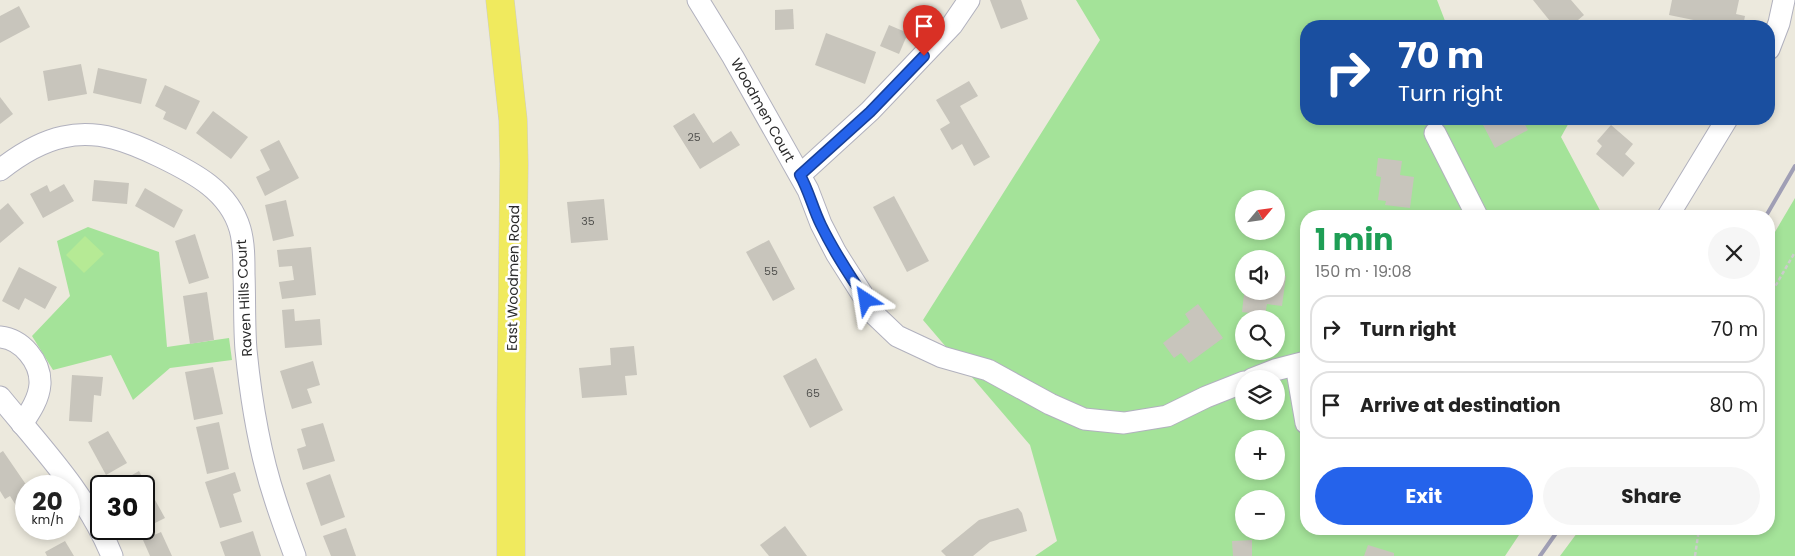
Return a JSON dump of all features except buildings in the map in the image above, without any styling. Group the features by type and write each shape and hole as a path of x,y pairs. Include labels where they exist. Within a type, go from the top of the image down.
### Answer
{"main road":[{"name":"East Woodmen Road","path":"500,0 513,120 514,164 511,556"}],"street":[{"name":"Woodmen Court","path":"698,0 733,57 800,175 808,190 820,224 836,253 876,316 892,332 905,341 942,357 988,370 1050,404 1084,419 1124,423 1167,416 1235,386"},
{"path":"800,175 870,112 952,25 970,0"},
{"path":"1775,34 1784,0"},
{"path":"1672,210 1723,125"},
{"name":"Raven Hills Court","path":"0,170 15,158 37,146 63,137 89,134 108,136 131,143 188,170 222,197 233,213 240,230 244,252 246,347 256,420 275,499 295,556"},
{"path":"1435,134 1474,210"},
{"path":"0,337 15,341 24,347 32,356 37,368 40,383 37,399 22,424"},
{"path":"1275,370 1300,363"},
{"path":"0,397 89,510 103,534 112,556"}],"path":[{"path":"1775,287 1795,252"},
{"path":"1695,556 1698,535"}],"green space":[{"path":"1076,0 1437,0 1445,20 1300,20 1300,125 1568,125 1561,137 1600,210 1300,210 1300,535 1519,535 1505,556 1035,556 1057,541 1030,445 923,320 1100,40"},
{"path":"1795,198 1795,556 1560,556 1576,535 1775,535 1775,232"},
{"path":"88,227 159,252 167,347 229,338 232,360 170,368 133,400 111,355 53,370 32,336 70,296 57,241"},
{"path":"85,236 104,254 84,273 66,255"}],"railway":[{"path":"1769,210 1795,166"},
{"path":"1540,556 1555,535"}],"route":[{"path":"866,300 820,224 808,190 800,175 870,112 924,56"}]}
